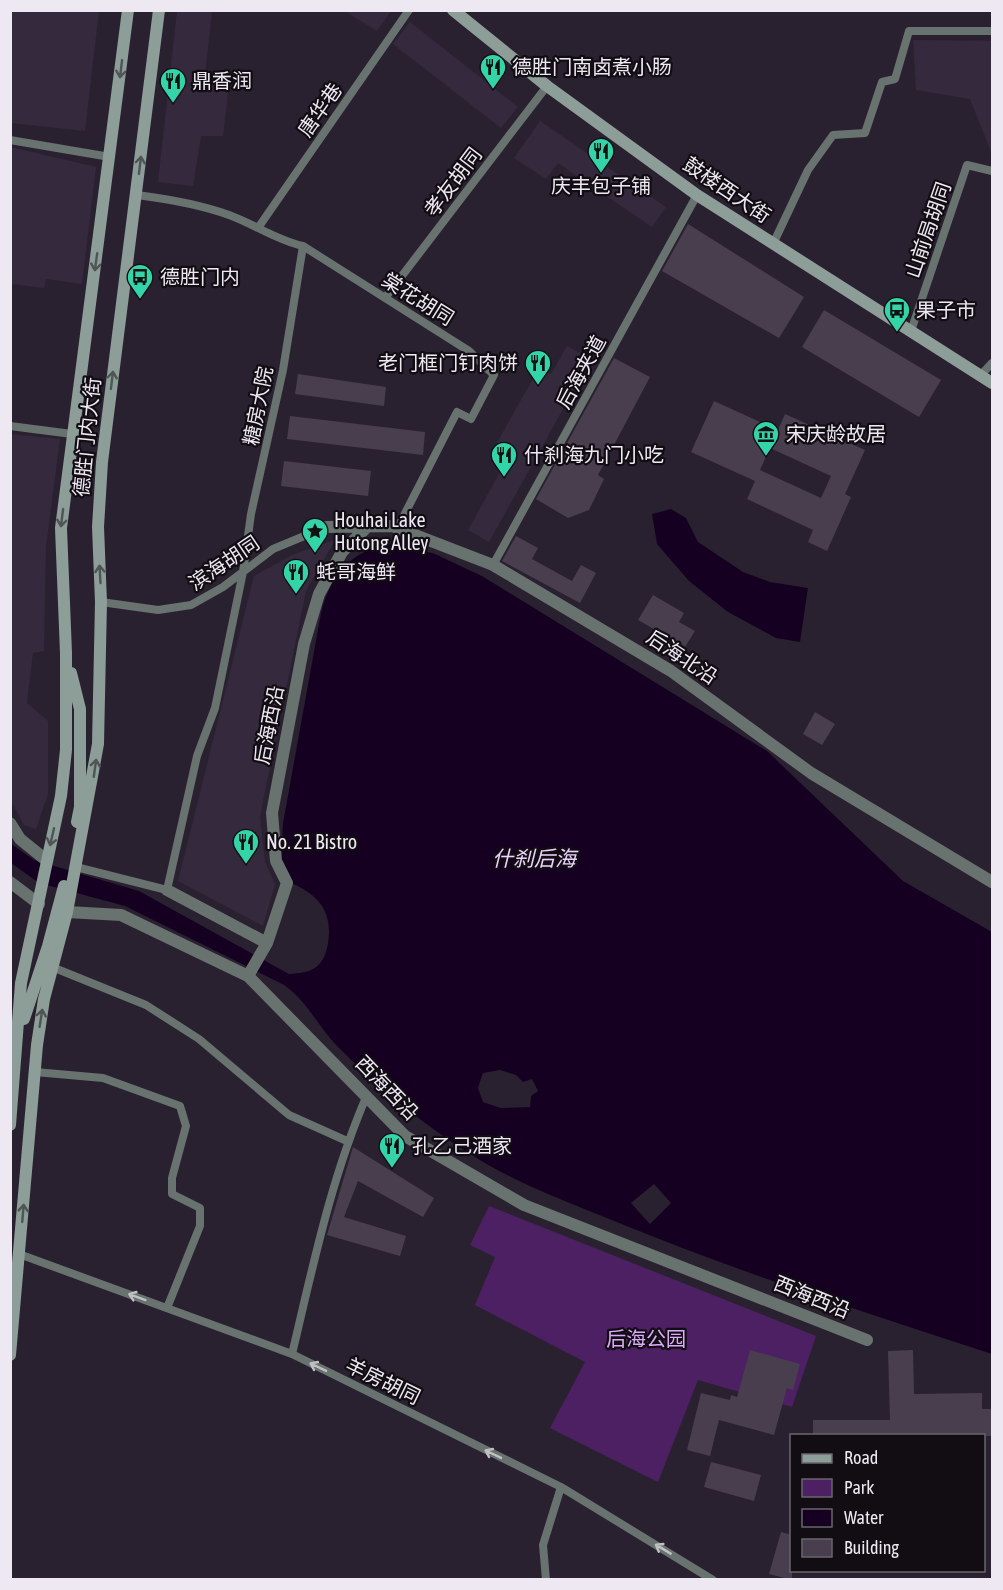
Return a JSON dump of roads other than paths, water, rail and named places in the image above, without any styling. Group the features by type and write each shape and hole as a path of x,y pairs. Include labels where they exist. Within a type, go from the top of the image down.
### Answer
{"main road":[{"name":"德胜门内大街","path":"39,904 46,860 61,796 66,750 66,653 61,528 128,10"},
{"name":"德胜门内大街","path":"72,866 98,744 101,602 98,527 102,462 159,10"},
{"name":"鼓楼西大街","path":"453,10 547,86 697,195 993,383"},
{"name":"德胜门内大街","path":"66,653 80,709 80,807 72,866"},
{"path":"10,1354 35,1072 44,999 72,866"},
{"path":"10,1125 16,1046 16,982 39,904"},
{"path":"16,1046 63,912"}],"street":[{"name":"后海北沿","path":"326,527 392,526 493,565 671,671 811,773 993,882"},
{"name":"后海西沿","path":"248,975 267,943 287,883 276,861 272,813 304,644 319,594 342,552 367,527"},
{"path":"10,823 20,839 46,860"},
{"path":"10,882 39,904"},
{"path":"167,890 267,943"},
{"name":"西海西沿","path":"63,912 121,915 248,975 405,1136 525,1205 867,1340"}],"lane":[{"name":"唐华巷","path":"258,228 409,10"},
{"path":"774,244 808,170 833,135 865,133 882,82 895,79 909,31 993,32"},
{"name":"孝友胡同","path":"385,298 547,86"},
{"path":"10,140 110,157"},
{"name":"山前局胡同","path":"911,331 967,165 993,171"},
{"name":"棠花胡同","path":"137,195 175,199 230,215 288,243 303,246 469,351 494,375 471,418 457,412 397,529"},
{"name":"后海夹道","path":"493,565 697,195"},
{"name":"糖房大院","path":"167,890 196,756 215,708 243,573 251,514 283,370 303,246"},
{"path":"980,376 993,363"},
{"path":"10,426 72,434"},
{"name":"滨海胡同","path":"101,602 158,610 191,605 243,573 273,549 326,527"},
{"path":"72,866 167,890"},
{"path":"52,967 146,1005 199,1039 289,1114 347,1141"},
{"path":"35,1072 103,1078 180,1106 186,1125 172,1178 172,1194 200,1208 200,1226 167,1308"},
{"path":"292,1354 324,1222 347,1141 367,1095"},
{"name":"羊房胡同","path":"19,1254 292,1354 561,1487 713,1580"},
{"path":"546,1580 543,1545 561,1487"}],"water":[{"path":"671,509 686,518 698,542 743,572 770,582 808,588 800,642 776,638 728,612 689,581 657,544 652,514"},
{"name":"什刹后海","path":"397,543 435,554 482,576 767,751 903,881 992,932 992,1354 711,1259 527,1185 456,1145 385,1091 337,1046 306,1006 284,985 125,906 39,883 11,863 10,843 34,860 139,891 289,974 305,972 316,967 324,958 328,943 326,914 317,900 293,884 281,860 283,823 325,598 338,574 347,564 357,556 382,545","holes":["500,1070 516,1075 523,1082 532,1079 538,1091 531,1096 530,1107 501,1108 483,1102 478,1088 483,1073","654,1184 671,1203 650,1224 631,1203"]}],"place":[{"name":"德胜门南卤煮小肠","path":"493,90"},
{"name":"鼎香润","path":"173,104"},
{"name":"庆丰包子铺","path":"601,174"},
{"name":"德胜门内","path":"140,300"},
{"name":"果子市","path":"897,333"},
{"name":"老门框门钉肉饼","path":"538,386"},
{"name":"宋庆龄故居","path":"766,457"},
{"name":"什刹海九门小吃","path":"504,478"},
{"name":"Houhai Lake Hutong Alley","path":"315,554"},
{"name":"蚝哥海鲜","path":"296,595"},
{"name":"No. 21 Bistro","path":"246,865"},
{"name":"孔乙己酒家","path":"392,1169"}],"park label":[{"name":"后海公园","path":"646,1339"}]}
